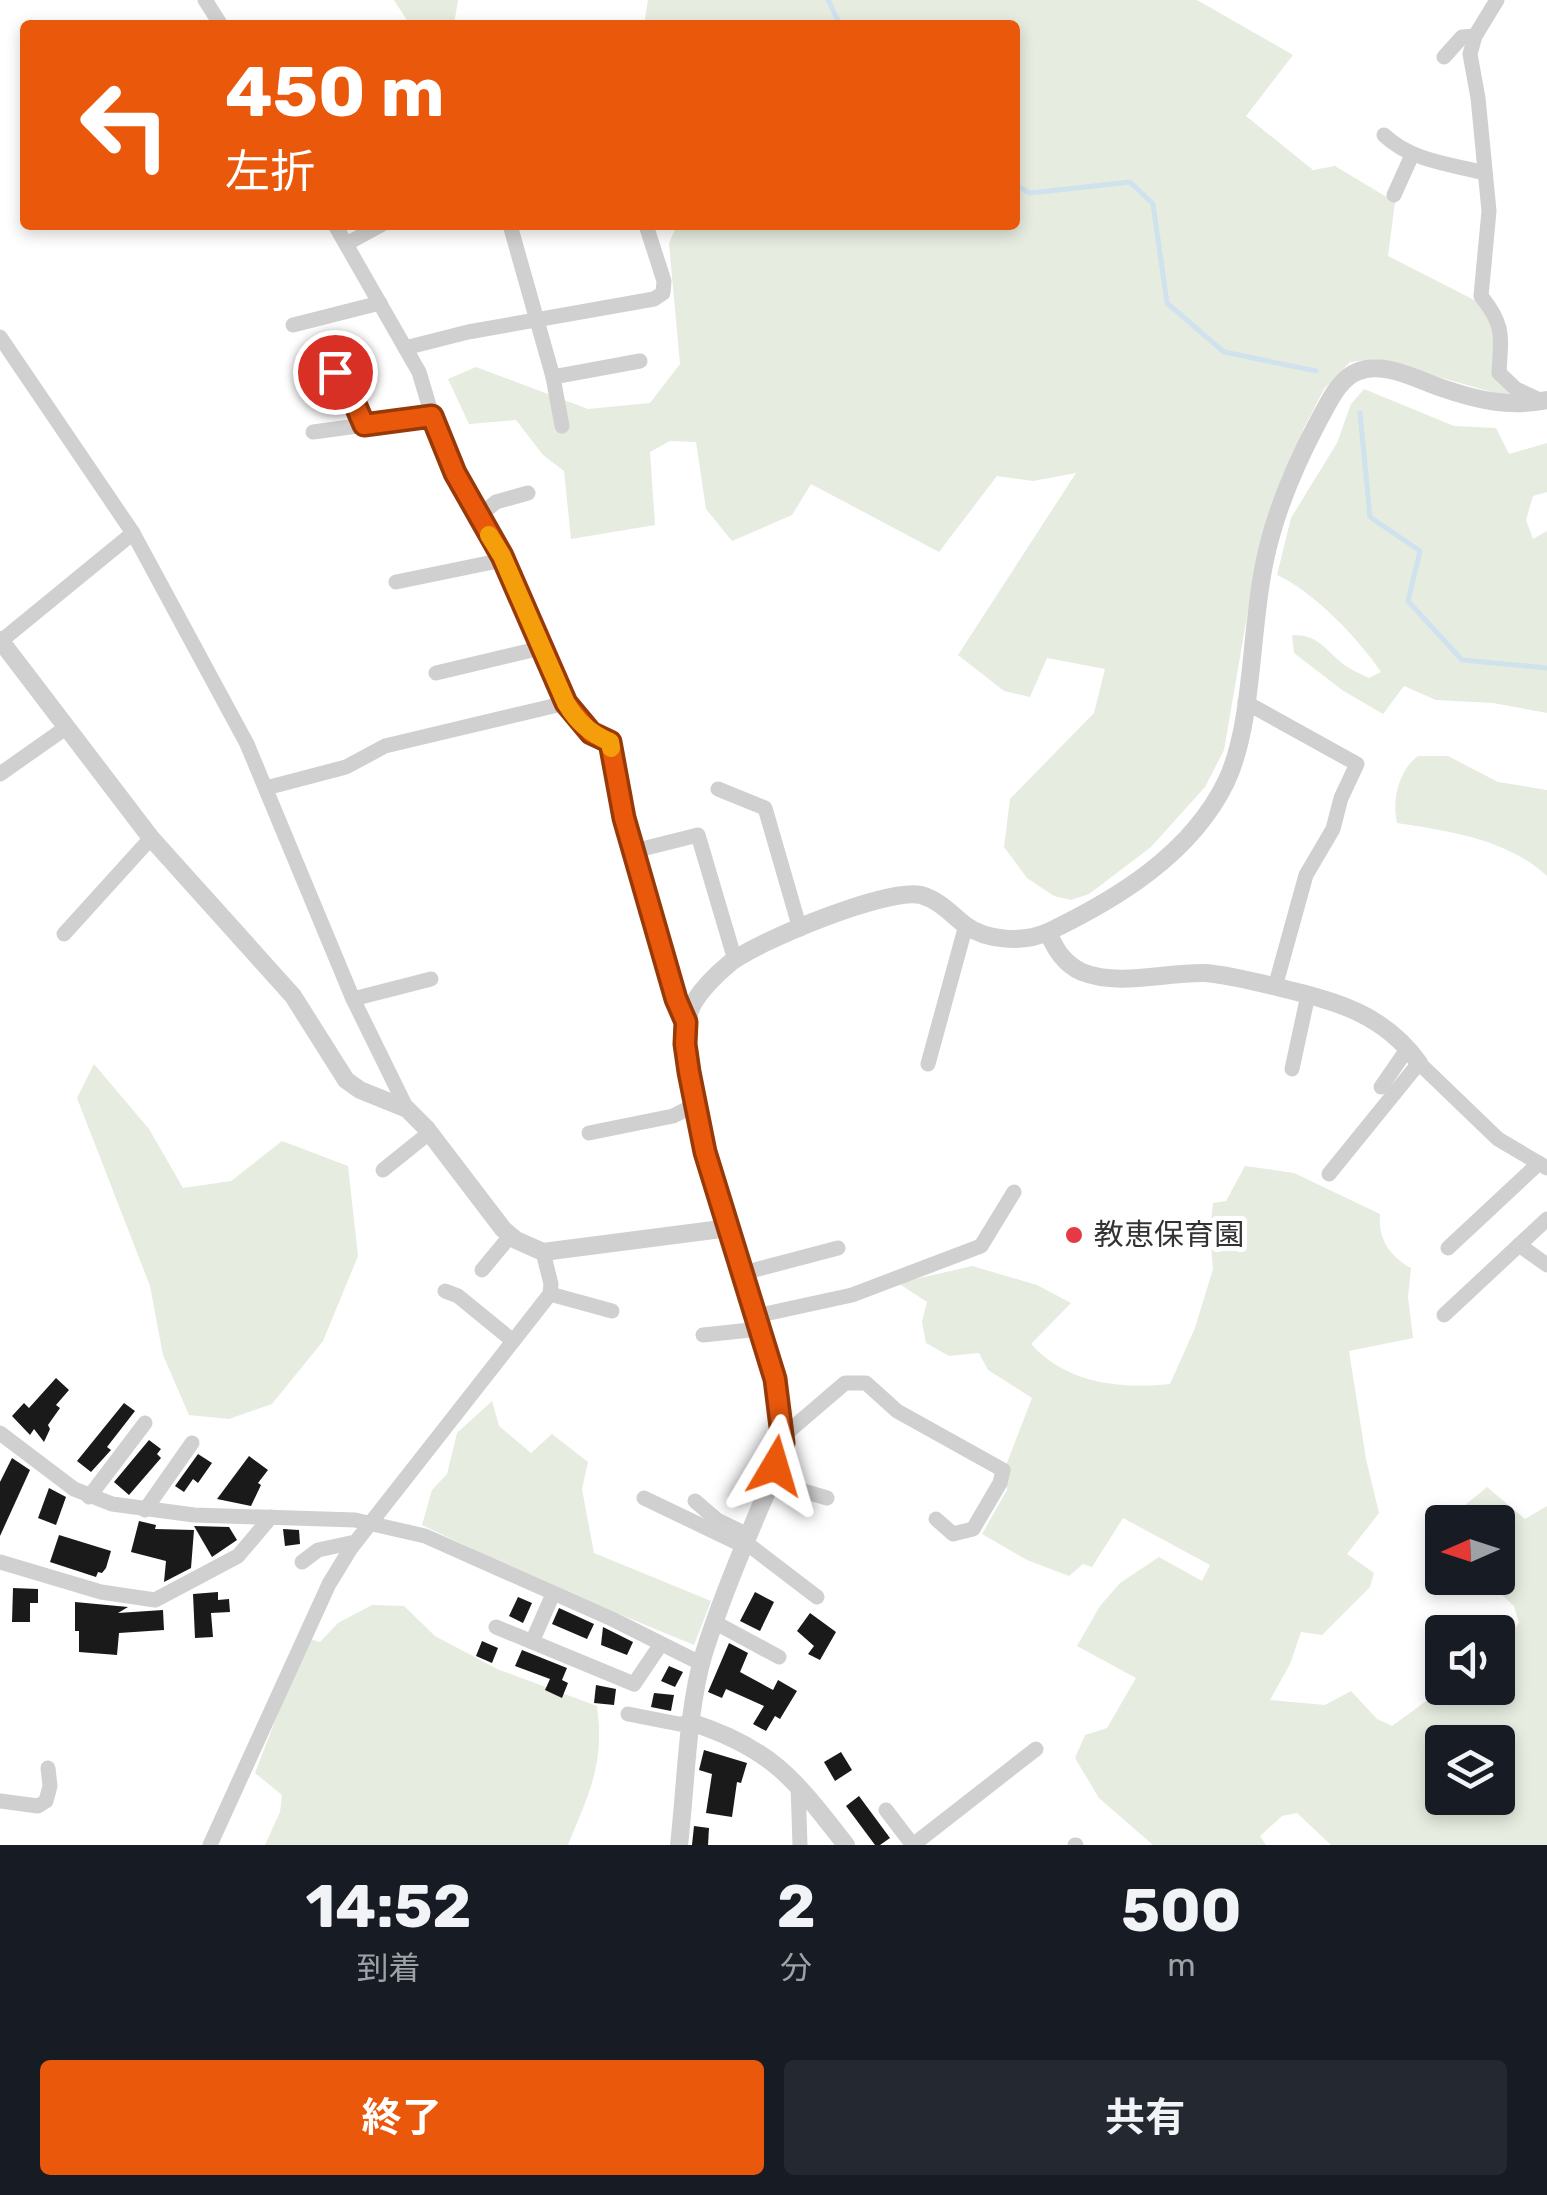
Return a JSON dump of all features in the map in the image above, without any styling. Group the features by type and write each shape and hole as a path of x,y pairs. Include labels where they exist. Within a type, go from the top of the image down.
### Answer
{"street":[{"path":"1497,0 1475,36 1470,54 1489,211 1481,296 1497,315 1501,335 1498,373 1516,389 1545,400"},
{"path":"1444,56 1462,37 1475,36"},
{"path":"1384,135 1397,148 1412,155 1485,172"},
{"path":"1394,196 1412,155"},
{"path":"338,230 427,392 440,442 503,560 566,703 591,733 610,742 634,851 686,1022"},
{"path":"346,244 372,230"},
{"path":"511,230 554,377 562,426"},
{"path":"405,348 468,332 654,299 663,293 664,281 648,230"},
{"path":"292,325 380,303"},
{"path":"0,337 133,533 247,744 354,999 407,1109 511,1235 535,1250 544,1252 729,1228"},
{"path":"554,377 640,362"},
{"path":"679,1845 702,1664 770,1481 782,1437 775,1379 705,1152 695,1104 685,1044 686,1022 693,1004 735,960 773,939 894,894 917,894 940,903 966,925 1001,938 1048,932 1131,886 1159,866 1193,831 1227,780 1237,752 1265,559 1308,441 1340,386 1352,372 1368,368 1394,371 1446,390 1508,404 1545,400"},
{"path":"335,372 364,425"},
{"path":"313,432 432,416"},
{"path":"478,516 496,502 528,492"},
{"path":"133,533 0,640 151,838 293,996 346,1080 360,1090 407,1109"},
{"path":"396,582 503,560"},
{"path":"436,673 541,648"},
{"path":"1245,702 1357,764 1341,798 1333,829 1306,874 1275,987"},
{"path":"266,788 346,767 385,746 566,703"},
{"path":"0,774 67,727"},
{"path":"718,789 765,808 800,929"},
{"path":"634,851 698,835 735,960"},
{"path":"64,934 151,838"},
{"path":"928,1064 966,925"},
{"path":"1048,932 1056,950 1068,963 1094,974 1106,977 1204,973 1308,994 1382,1023 1498,1139 1543,1165 1448,1248"},
{"path":"354,999 431,980"},
{"path":"1292,1069 1308,994"},
{"path":"1381,1087 1413,1055"},
{"path":"1329,1174 1413,1055"},
{"path":"588,1133 673,1116 695,1104"},
{"path":"383,1170 429,1133"},
{"path":"703,1334 758,1323 852,1295 981,1246 1014,1192"},
{"path":"1444,1316 1547,1219"},
{"path":"482,1270 511,1235"},
{"path":"1519,1245 1547,1265"},
{"path":"743,1273 838,1248"},
{"path":"210,1845 328,1584 369,1522 550,1294 544,1252"},
{"path":"446,1292 458,1296 514,1341"},
{"path":"550,1294 612,1311"},
{"path":"782,1437 845,1383 866,1383 897,1411 1002,1470 1000,1484 974,1529 953,1534 936,1519"},
{"path":"90,1497 145,1423"},
{"path":"0,1434 90,1497 144,1510 369,1522 425,1536 702,1664"},
{"path":"144,1510 192,1443"},
{"path":"770,1481 827,1498"},
{"path":"644,1498 746,1541"},
{"path":"695,1501 817,1598"},
{"path":"0,1562 100,1592 156,1600 238,1556 270,1517"},
{"path":"302,1562 318,1550 355,1542"},
{"path":"532,1642 553,1594"},
{"path":"716,1623 779,1658"},
{"path":"496,1626 634,1684 661,1644"},
{"path":"628,1714 693,1723 766,1754 798,1785 846,1845"},
{"path":"886,1810 913,1844 1036,1749"},
{"path":"0,1801 38,1806 46,1801 50,1786 48,1768"},
{"path":"798,1785 800,1845"}],"shaded area":[{"path":"394,0 458,0 455,20 407,20"},
{"path":"648,0 1197,0 1293,55 1246,116 1313,170 1335,166 1395,202 1388,256 1486,306 1512,393 1502,395 1376,359 1350,362 1324,389 1304,428 1255,570 1224,750 1205,787 1151,847 1089,894 1071,900 1054,896 1027,878 1004,847 1010,799 1094,713 1105,669 1047,658 1030,697 1004,691 958,655 1076,473 1033,481 997,476 939,552 811,484 792,515 732,541 706,509 696,442 670,441 650,452 655,525 571,539 564,471 543,455 516,420 469,424 448,379 476,367 588,409 650,403 680,364 669,243 675,230 1020,230 1020,20 645,20"},
{"path":"1364,389 1454,426 1496,428 1509,454 1547,443 1547,492 1533,496 1526,520 1533,539 1547,531 1547,713 1493,703 1436,700 1404,686 1383,714 1342,690 1294,653 1292,635 1302,635 1369,678 1381,672 1334,617 1277,575 1291,518 1337,443 1351,404"},
{"path":"1418,756 1448,756 1498,782 1547,790 1547,876 1496,845 1397,823 1398,786"},
{"path":"94,1064 149,1129 183,1188 231,1181 282,1141 348,1166 358,1256 323,1341 272,1404 229,1419 189,1415 163,1355 150,1286 77,1098"},
{"path":"1245,1166 1294,1173 1380,1214 1387,1246 1411,1268 1408,1297 1413,1338 1349,1351 1379,1513 1347,1554 1374,1573 1370,1587 1322,1635 1301,1632 1290,1664 1270,1700 1325,1705 1351,1691 1377,1719 1392,1726 1425,1702 1425,1705 1515,1705 1515,1628 1519,1623 1514,1606 1502,1595 1515,1595 1515,1511 1525,1519 1547,1506 1547,1845 1331,1845 1297,1813 1282,1816 1260,1836 1266,1845 1153,1845 1099,1798 1075,1758 1085,1735 1107,1728 1136,1678 1077,1646 1100,1606 1120,1583 1159,1557 1202,1581 1210,1565 1123,1518 1092,1567 1083,1564 1069,1576 1027,1560 982,1534 1007,1490 1005,1468 1032,1398 988,1370 979,1353 949,1356 926,1343 922,1322 927,1302 898,1283 972,1266 1037,1285 1071,1303 1031,1344 1045,1357 1095,1381 1170,1384 1195,1328 1213,1269 1213,1203 1226,1201"},
{"path":"492,1401 499,1426 531,1453 552,1434 588,1462 582,1489 594,1553 711,1601 694,1645 544,1583 422,1525 432,1490 447,1474 457,1433"},
{"path":"1487,1487 1508,1505 1465,1505"},
{"path":"372,1605 404,1606 435,1636 497,1669 597,1706 597,1762 568,1845 265,1845 280,1812 282,1795 255,1773 307,1638 320,1642 338,1623"}],"building":[{"path":"56,1378 69,1390 56,1405 60,1408 48,1425 44,1442 34,1429 30,1435 12,1416 24,1403 29,1408"},
{"path":"124,1403 135,1411 107,1447 111,1450 91,1472 77,1461"},
{"path":"149,1440 161,1449 157,1454 161,1458 129,1495 114,1482"},
{"path":"198,1454 212,1463 198,1483 193,1479 184,1492 175,1486"},
{"path":"249,1456 268,1470 258,1483 261,1485 251,1506 217,1499"},
{"path":"12,1458 30,1470 0,1536 0,1482"},
{"path":"49,1488 66,1497 56,1525 38,1518"},
{"path":"139,1521 156,1525 155,1529 194,1530 191,1568 164,1582 166,1561 131,1552"},
{"path":"194,1526 229,1527 237,1540 212,1557"},
{"path":"283,1529 299,1530 300,1544 285,1546"},
{"path":"59,1535 111,1551 106,1568 96,1577 50,1562"},
{"path":"13,1588 38,1589 38,1603 30,1603 30,1622 12,1622"},
{"path":"218,1592 218,1600 229,1599 230,1612 211,1613 213,1637 195,1638 193,1594"},
{"path":"755,1592 774,1602 760,1631 740,1621"},
{"path":"518,1597 532,1603 523,1623 509,1616"},
{"path":"75,1602 128,1607 118,1613 163,1610 164,1630 119,1633 117,1655 79,1652"},
{"path":"559,1608 594,1624 587,1639 552,1624"},
{"path":"810,1613 836,1632 820,1660 808,1654 814,1646 797,1631"},
{"path":"603,1627 633,1642 627,1655 601,1645"},
{"path":"482,1641 498,1648 492,1663 476,1656"},
{"path":"729,1643 748,1653 740,1672 773,1690 778,1680 797,1691 780,1719 775,1716 766,1731 753,1724 764,1706 726,1689 722,1698 708,1692"},
{"path":"522,1650 567,1668 562,1680 568,1683 562,1698 545,1690 550,1679 515,1666"},
{"path":"669,1666 683,1672 675,1687 661,1681"},
{"path":"596,1685 616,1689 614,1705 594,1703"},
{"path":"654,1693 674,1695 671,1711 651,1707"},
{"path":"704,1750 747,1763 741,1783 737,1782 732,1817 706,1813 712,1774 699,1770"},
{"path":"841,1752 852,1770 835,1781 824,1762"},
{"path":"859,1796 890,1838 880,1845 875,1845 846,1806"},
{"path":"694,1826 709,1828 708,1845 692,1845"}],"waterway":[{"path":"828,0 838,20"},
{"path":"1020,188 1030,193 1130,182 1153,204 1167,303 1224,352 1316,371"},
{"path":"1360,413 1370,517 1420,551 1408,601 1462,660 1547,668"}],"slow traffic":[{"path":"489,535 571,712 591,733 610,742 611,748"}],"place":[{"name":"教恵保育園","path":"1074,1235"}],"route":[{"path":"335,372 364,425 432,416 440,442 474,511 502,556 566,703 591,733 610,742 624,818 686,1022 689,1072 705,1152 780,1400 783,1443 775,1466"}]}
